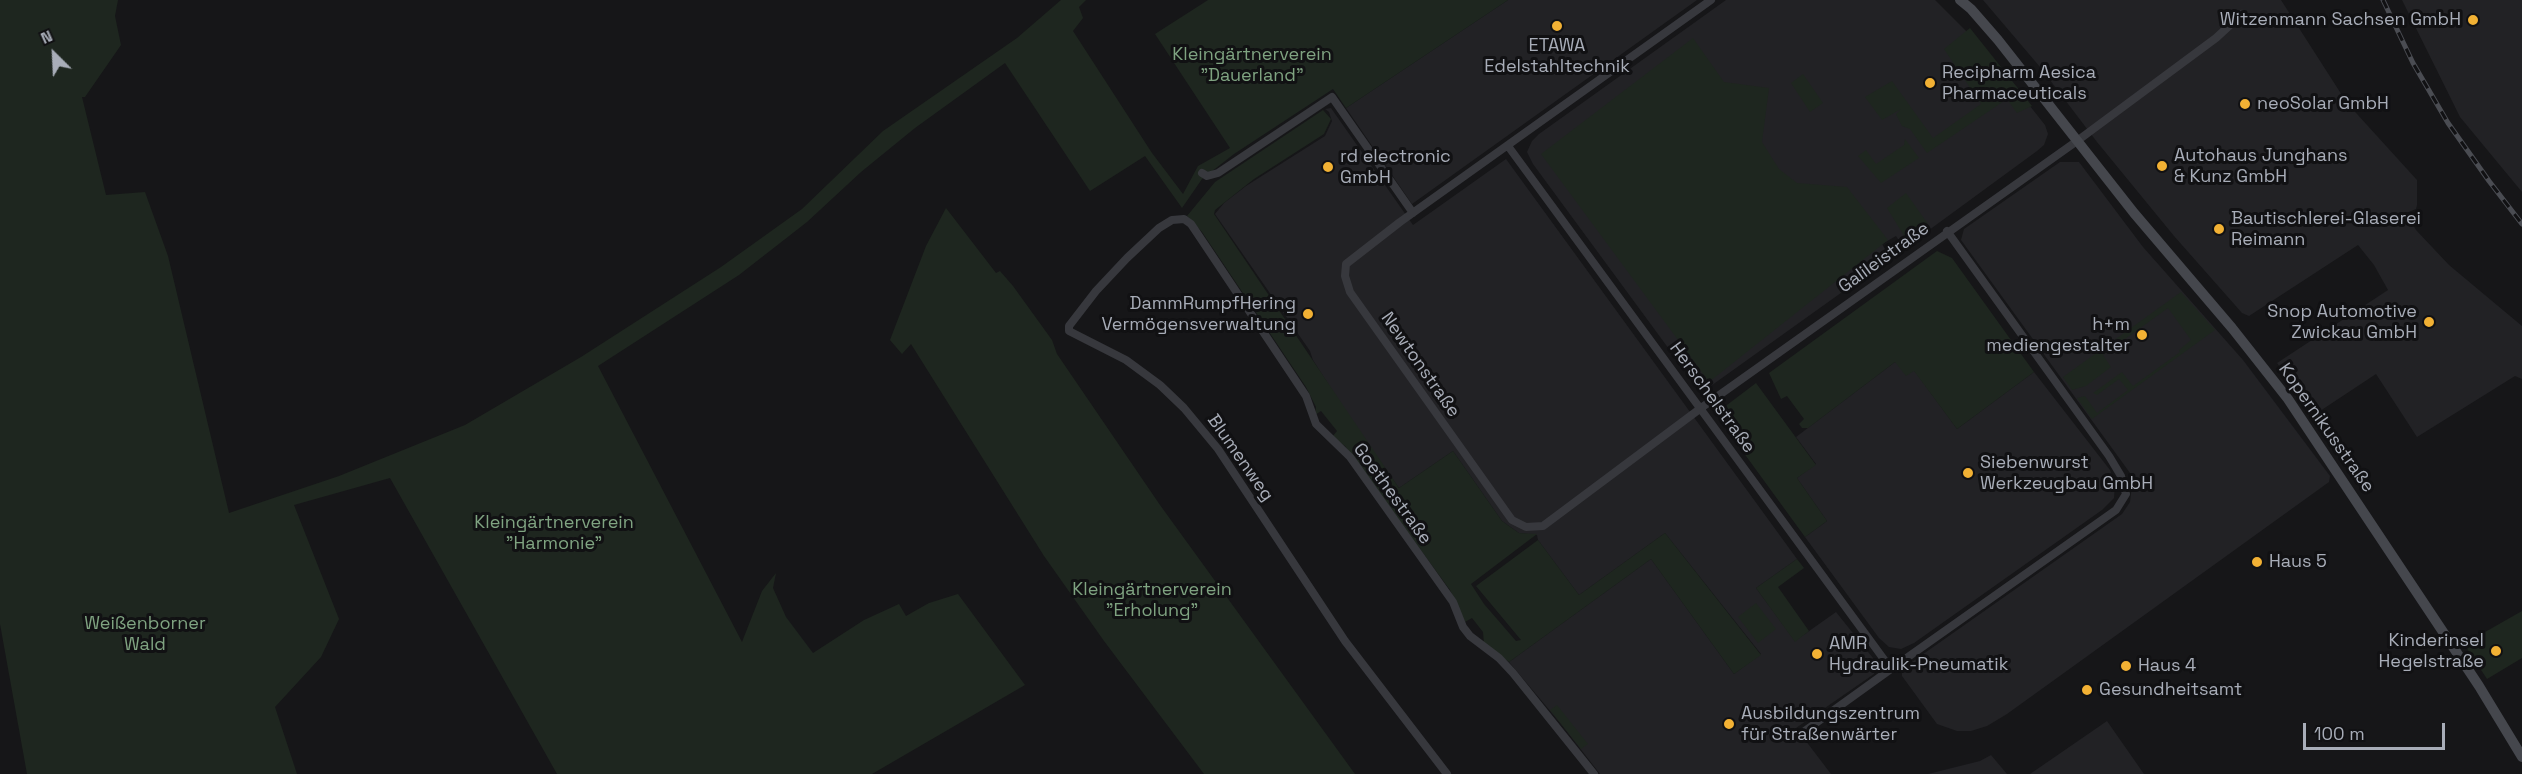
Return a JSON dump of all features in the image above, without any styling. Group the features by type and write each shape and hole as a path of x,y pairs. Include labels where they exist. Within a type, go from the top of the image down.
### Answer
{"street":[{"name":"Newtonstraße","path":"1543,526 1526,527 1512,520 1350,292 1345,276 1346,264 1413,213 1711,0"},
{"name":"Kopernikusstraße","path":"1960,0 1998,40 2134,213 2236,333 2288,399 2479,686 2522,757"},
{"name":"Galileistraße","path":"1543,526 1701,408 1947,231 2078,141 2216,38 2242,14"},
{"path":"1202,173 1207,176 1218,173 1332,98 1413,213"},
{"name":"Herschelstraße","path":"1508,146 1891,669"},
{"name":"Blumenweg","path":"1184,219 1166,224 1142,242 1096,291 1069,326 1069,331 1125,360 1160,385 1184,408 1218,449 1294,567 1365,668 1447,774"},
{"name":"Goethestraße","path":"1184,219 1198,234 1306,396 1316,424 1350,457 1453,602 1463,627 1470,636 1499,658 1513,673 1594,774"},
{"path":"1802,733 2116,510 2126,494 2121,476 2109,456 1947,231"}],"shaded area":[{"path":"1508,0 1697,0 1412,204 1346,108"},
{"path":"1726,0 1935,0 1988,53 2045,125 2048,134 2044,145 2037,151 1910,244 1900,242 1896,236 1882,244 1886,251 1885,261 1708,388 1699,386 1680,364 1533,164 1527,152 1532,141 1539,134"},
{"path":"1983,0 2281,0 2347,103 2417,180 2416,209 2406,213 2416,230 2449,265 2522,326 2522,379 2515,376 2417,437 2376,374 2314,415 2277,363 2388,290 2374,265 2358,245 2249,316 2242,313 2174,236 2097,142 2040,67"},
{"path":"2402,0 2522,0 2522,192 2460,117"},
{"path":"1331,108 1413,225 1506,159 1797,559 1756,588 1795,641 1836,612 1877,663 1874,674 1796,728 1831,774 1600,774 1509,662 1651,559 1734,674 1761,654 1665,533 1579,595 1538,540 1537,535 1519,533 1502,521 1453,451 1399,488 1347,414 1313,360 1310,351 1215,214 1224,203 1246,186 1325,136 1332,121 1329,112 1325,109"},
{"path":"2060,162 2079,162 2143,247 2243,360 2330,476 2329,482 2007,714 1987,726 1971,731 1957,731 1937,724 1902,676 1902,669 2122,514 2130,502 2132,485 2130,473 1961,240 1964,229"},
{"path":"1895,362 1914,370 1957,429 2034,372 2110,470 2115,484 2114,498 2102,510 1914,643 1901,649 1889,647 1879,638 1805,537 1827,521 1797,478 1816,464 1796,437"},
{"path":"2107,721 2144,774 2030,774"},
{"path":"1991,755 2007,774 1928,774 1980,761"}],"green space":[{"path":"0,0 118,0 115,16 121,45 85,97 82,97 106,195 145,192 168,256 229,513 339,476 465,425 581,357 721,267 802,209 883,131 1017,38 1061,0 1086,0 1079,7 1083,18 1073,31 1152,153 1183,194 1198,166 1230,148 1155,34 1208,0 1508,0 1346,108 1333,89 1234,154 1202,179 1182,208 1145,156 1090,191 1005,63 915,128 861,172 807,222 739,275 598,366 742,642 762,591 776,573 773,588 786,617 813,653 864,620 899,604 906,616 929,603 958,594 1025,685 872,774 557,774 390,478 294,505 339,619 321,657 275,707 297,774 27,774 0,624"},
{"path":"1970,28 2032,106 2017,113 2007,99 1927,153 1910,129 1902,126 1896,114 1901,109 1882,120 1865,97 1892,81 1933,138 1981,104 1944,49"},
{"path":"1693,38 1724,82 1769,88 1762,142 1779,169 1797,183 1847,187 1888,240 1709,382 1541,154"},
{"path":"1803,74 1823,103 1810,112 1791,83"},
{"path":"1323,110 1331,119 1324,134 1254,179 1215,210 1214,214 1399,488 1453,451 1502,521 1519,533 1537,534 1471,584 1484,604 1516,641 1521,640 1476,586 1538,540 1579,595 1665,533 1761,655 1734,674 1651,559 1509,662 1484,643 1483,632 1472,618 1465,622 1450,590 1345,446 1332,437 1337,431 1321,411 1315,415 1316,407 1306,387 1202,232 1187,216 1215,182"},
{"path":"1905,139 1919,158 1881,183 1858,156 1866,150 1876,164 1904,145"},
{"path":"1906,193 1928,224 1906,239 1887,208"},
{"name":"Kleingärtnerverein \"Erholung\"","path":"946,208 996,273 1000,271 1013,286 1052,340 1057,354 1160,505 1355,774 1204,774 1104,641 1044,556 911,344 902,354 890,340 926,246"},
{"path":"1937,251 1952,258 2034,372 1957,429 1914,371 1906,376 1895,362 1808,428 1802,428 1799,424 1804,419 1787,396 1781,399 1769,373"},
{"path":"2181,292 2215,330 2092,419 2077,398 2085,396 2097,413 2128,390 2119,379 2097,395 2093,393 2122,372 2133,386 2180,352 2179,350 2191,340 2168,308 2103,355 2111,367 2086,386 2072,390 2063,377"},
{"path":"1756,383 1816,465 1797,478 1827,521 1805,537 1738,445 1744,439 1740,435 1735,439 1721,416 1723,408"},
{"path":"1797,559 1804,568 1778,587 1809,631 1795,642 1756,588"},
{"path":"1756,603 1776,629 1758,643 1738,617"},
{"name":"Kinderinsel Hegelstraße","path":"2522,611 2522,658 2487,679 2464,644"},
{"path":"1557,705 1588,744 1581,749 1550,710"}],"railway":[{"path":"2383,0 2413,63 2448,123 2522,224"}],"place":[{"name":"Witzenmann Sachsen GmbH","path":"2473,20"},
{"name":"ETAWA Edelstahltechnik","path":"1557,26"},
{"name":"Recipharm Aesica Pharmaceuticals","path":"1930,83"},
{"name":"neoSolar GmbH","path":"2245,104"},
{"name":"Autohaus Junghans & Kunz GmbH","path":"2162,166"},
{"name":"rd electronic GmbH","path":"1328,167"},
{"name":"Bautischlerei-Glaserei Reimann","path":"2219,229"},
{"name":"DammRumpfHering Vermögensverwaltung","path":"1308,314"},
{"name":"Snop Automotive Zwickau GmbH","path":"2429,322"},
{"name":"h+m mediengestalter","path":"2142,335"},
{"name":"Siebenwurst Werkzeugbau GmbH","path":"1968,473"},
{"name":"Haus 5","path":"2257,562"},
{"name":"Kinderinsel Hegelstraße","path":"2496,651"},
{"name":"AMR Hydraulik-Pneumatik","path":"1817,654"},
{"name":"Haus 4","path":"2126,666"},
{"name":"Gesundheitsamt","path":"2087,690"},
{"name":"Ausbildungszentrum für Straßenwärter","path":"1729,724"}],"park label":[{"name":"Kleingärtnerverein \"Dauerland\"","path":"1252,65"},
{"name":"Kleingärtnerverein \"Harmonie\"","path":"554,533"},
{"name":"Weißenborner Wald","path":"145,634"}]}
